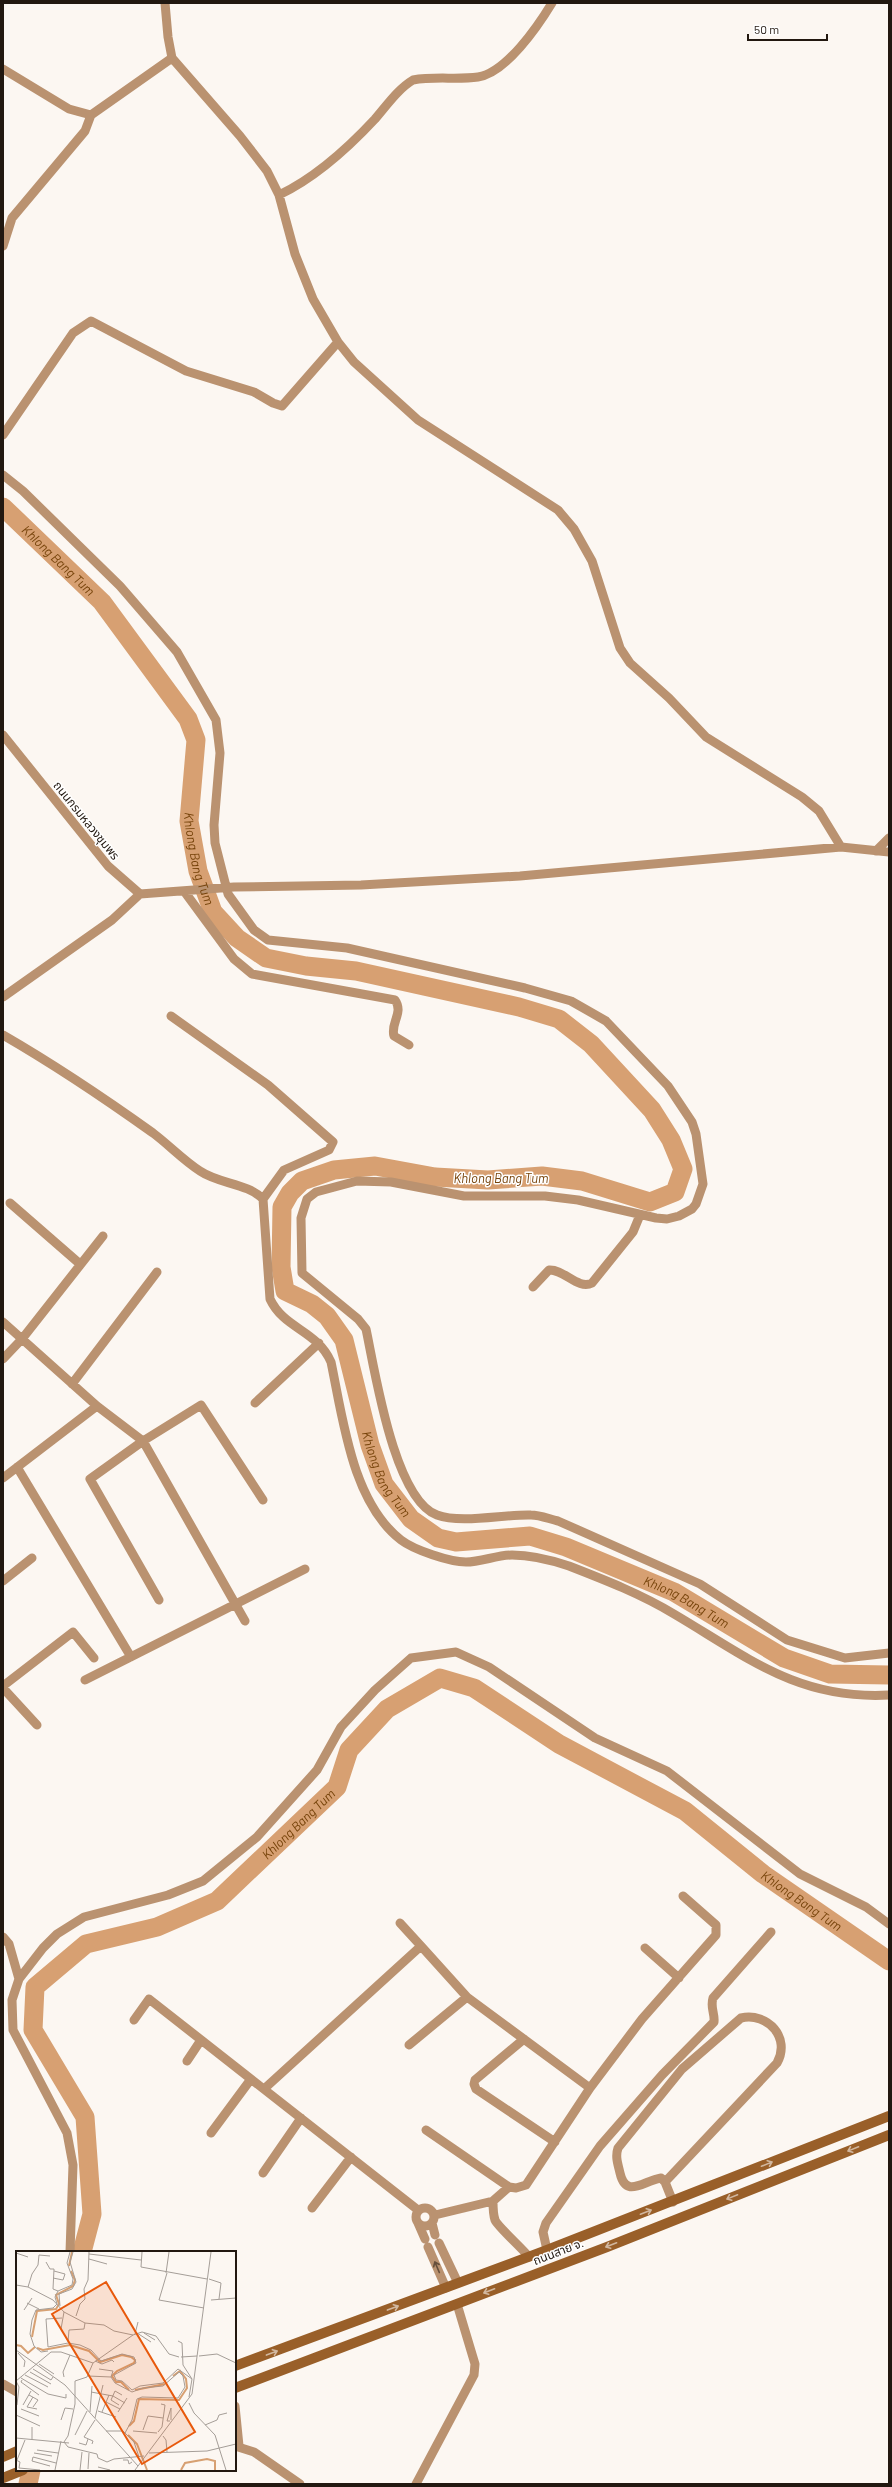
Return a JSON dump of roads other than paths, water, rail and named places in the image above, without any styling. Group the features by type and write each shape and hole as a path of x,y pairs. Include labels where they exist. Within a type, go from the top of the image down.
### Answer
{"main road":[{"name":"ถนนสาย จ.","path":"236,2366 458,2284 673,2202 889,2116"},
{"name":"ถนนสาย จ.","path":"236,2388 457,2304 889,2135"},
{"path":"3,2457 16,2451"},
{"path":"3,2478 20,2471"}],"street":[{"path":"165,3 168,37 172,58 255,153 267,171 279,195 295,254 313,299 338,342 354,362 418,420 558,510 574,529 592,561 620,648 630,664 669,698 706,737 802,797 819,812 842,847"},
{"path":"279,195 296,188 318,172 373,120 405,85 414,80 476,77 499,68 533,30 552,3"},
{"path":"3,246 12,218 85,131 91,115 172,58"},
{"path":"3,69 69,109 91,115"},
{"path":"3,435 73,333 84,324 91,321 186,371 254,392 282,406 338,342"},
{"path":"3,475 23,491 120,586 177,652 216,720 220,753 214,825 215,843 225,888 245,920 268,940 347,948 525,988 571,1001 606,1021 668,1086 692,1122 701,1162 703,1184 696,1204 692,1209 667,1219 640,1215 564,1198 464,1196 391,1182 357,1181 316,1192 307,1199 300,1218 300,1263 302,1273 312,1284 354,1315 366,1329 398,1463 417,1498 437,1515 464,1518 532,1514 558,1520 700,1584 787,1640 845,1658 889,1653"},
{"name":"ถนนกรมหลวงชุมพร","path":"3,736 108,866 140,894"},
{"path":"876,851 889,838"},
{"path":"3,998 112,920 140,894 213,888 361,885 520,876 842,847 889,852"},
{"path":"187,891 234,959 252,974 395,1000 399,1011 393,1031 394,1036 409,1045"},
{"path":"171,1016 268,1085 333,1142 329,1150 284,1170 263,1199 270,1299 274,1308 286,1320 320,1343 325,1349 331,1362 352,1457 369,1500 385,1525 402,1541 432,1554 464,1562 512,1555 550,1560 620,1586 672,1613 763,1669 784,1678 831,1692 871,1696 889,1695"},
{"path":"3,1035 66,1072 154,1134 200,1172 222,1183 256,1192 263,1199"},
{"path":"10,1203 80,1264"},
{"path":"533,1287 549,1270 555,1270 583,1284 592,1283 633,1232 640,1215"},
{"path":"3,1359 22,1339 103,1236"},
{"path":"72,1384 157,1272"},
{"path":"3,1322 97,1406 143,1441 245,1621"},
{"path":"255,1403 320,1343"},
{"path":"159,1600 90,1479 143,1441 201,1405 263,1500"},
{"path":"3,1478 97,1406"},
{"path":"17,1467 131,1657"},
{"path":"3,1582 32,1558"},
{"path":"85,1680 305,1569"},
{"path":"37,1725 3,1687 73,1632 94,1658"},
{"path":"70,2251 73,2165 67,2133 13,2030 12,2000 19,1979 43,1948 57,1934 84,1917 168,1895 203,1881 257,1837 312,1776 341,1727 375,1690 411,1658 456,1652 489,1667 595,1738 667,1771 800,1874 866,1907 889,1924"},
{"path":"426,2130 509,2187 516,2188 526,2185 556,2142 590,2088 642,2019 716,1935 717,1928 683,1896"},
{"path":"400,1924 467,1998 590,2088"},
{"path":"547,2250 544,2232 546,2223 600,2146 662,2075 714,2022 715,2016 711,2006 713,1998 771,1932"},
{"path":"3,1937 9,1944 19,1979"},
{"path":"264,2089 421,1946"},
{"path":"645,1948 679,1978"},
{"path":"409,2045 467,1998"},
{"path":"134,2020 150,1999 418,2210"},
{"path":"665,2182 777,2064 782,2054 782,2046 778,2033 771,2025 747,2016 741,2018 682,2069 618,2148 616,2155 622,2182 626,2186 632,2188 660,2178 665,2182 673,2202"},
{"path":"524,2039 475,2080 474,2084 476,2089 556,2142"},
{"path":"187,2061 201,2040"},
{"path":"211,2133 251,2079"},
{"path":"263,2173 301,2118"},
{"path":"312,2208 350,2157"},
{"path":"418,2223 423,2226 433,2219 493,2201 509,2187"},
{"path":"493,2201 494,2218 498,2225 529,2257"},
{"path":"418,2210 426,2207 433,2212 437,2239 458,2284"},
{"path":"418,2210 416,2216 418,2223 446,2288"},
{"path":"416,2484 474,2375 475,2364 457,2304"},
{"path":"3,2384 16,2390"},
{"path":"236,2426 237,2446 254,2452 300,2484"}],"waterway":[{"name":"Khlong Bang Tum","path":"3,507 102,602 188,719 196,740 189,821 198,871 213,912 237,938 266,958 306,966 356,971 519,1007 559,1019 591,1044 652,1110 671,1140 683,1169 675,1192 650,1202 582,1181 542,1176 488,1180 435,1177 375,1166 334,1170 302,1181 290,1193 282,1207 281,1267 285,1291 312,1304 327,1316 344,1340 370,1445 384,1484 411,1519 438,1538 456,1542 530,1536 566,1547 674,1592 784,1658 830,1674 889,1675"},
{"name":"Khlong Bang Tum","path":"82,2251 92,2214 85,2117 33,2030 35,1987 86,1944 157,1927 217,1901 337,1787 349,1750 387,1709 440,1678 474,1688 559,1744 685,1811 763,1874 889,1961"},
{"name":"Khlong Bang Tum","path":"28,2484 31,2471"}]}
